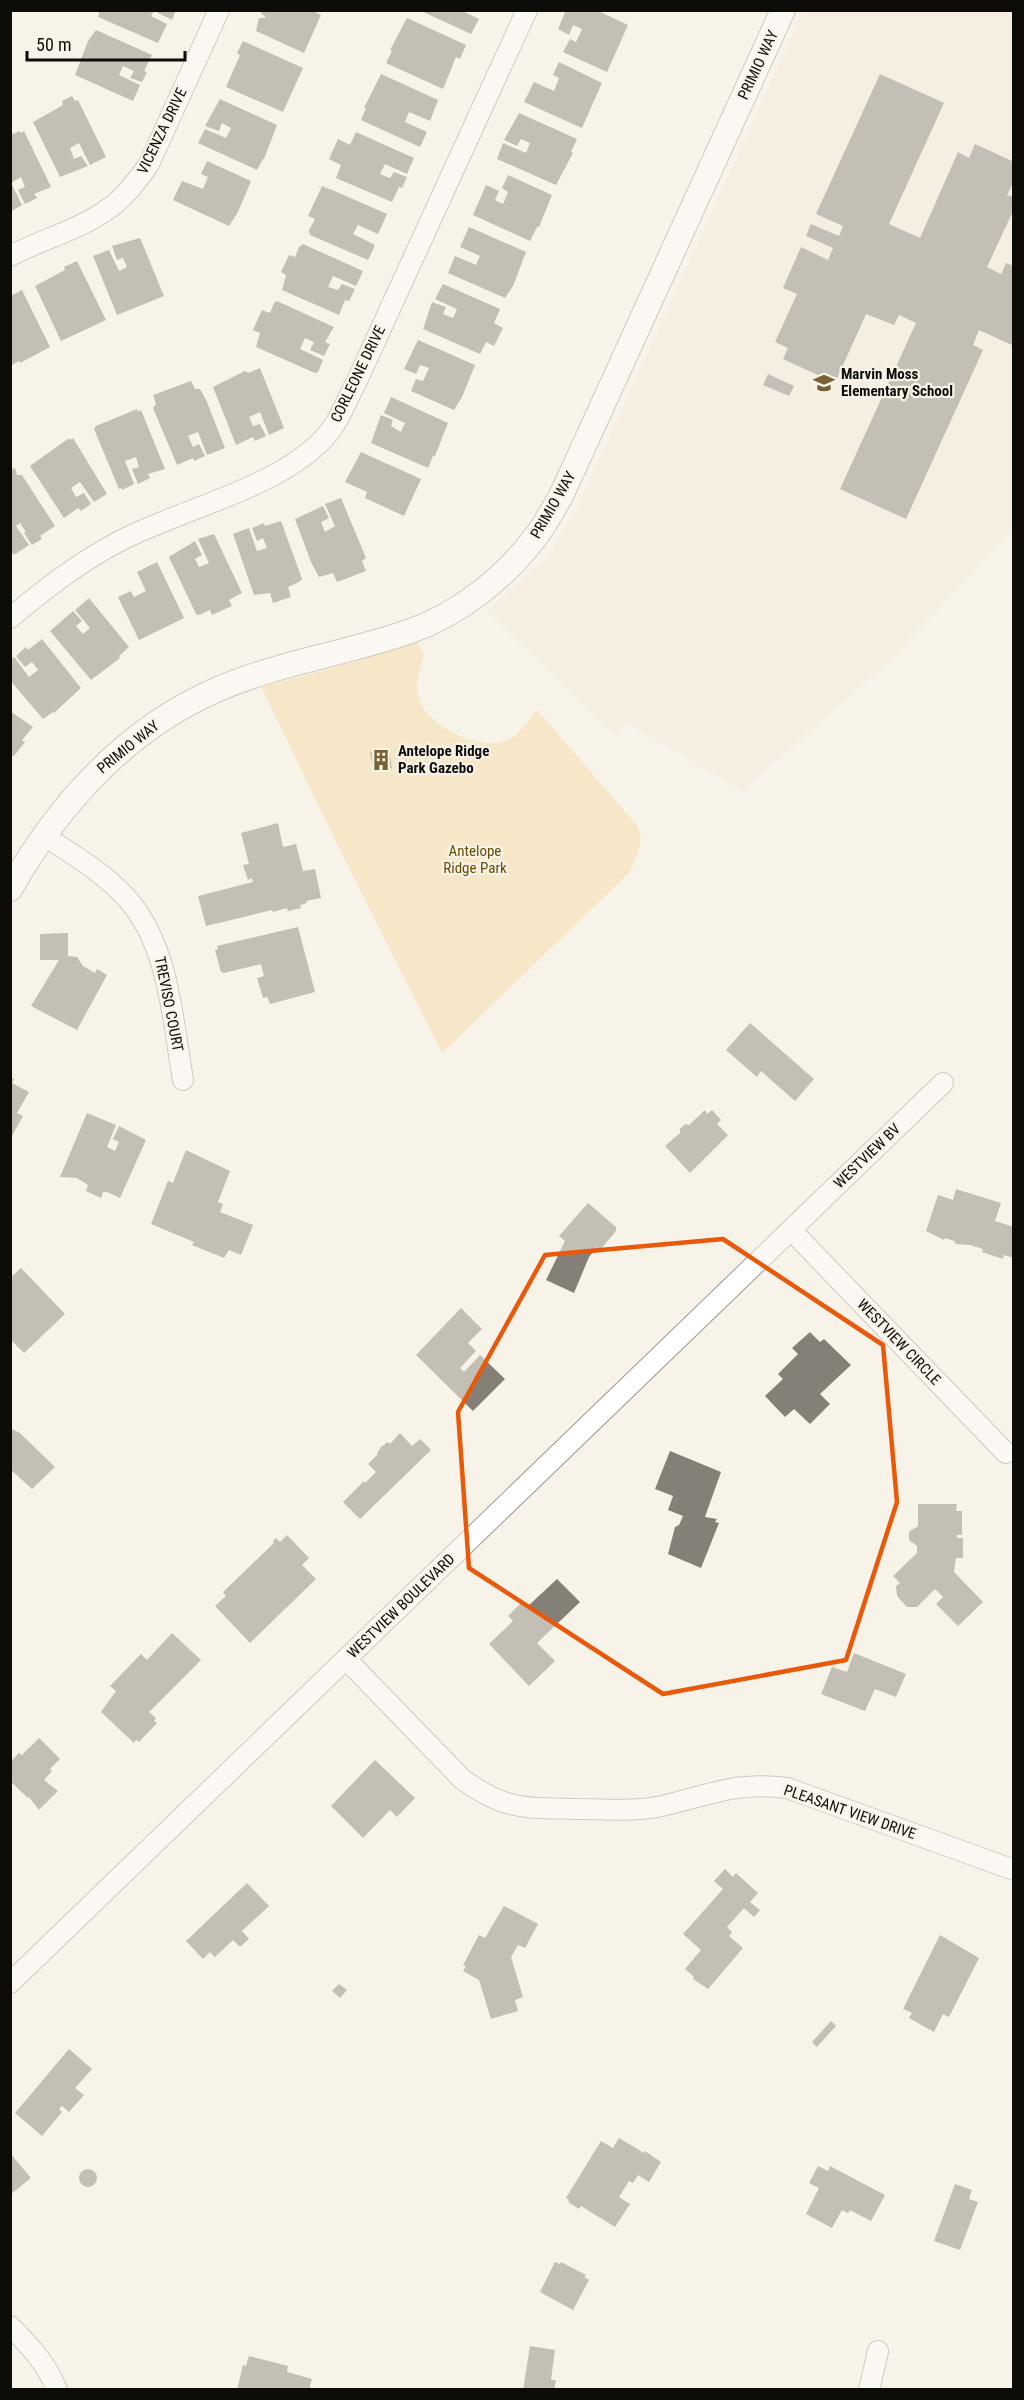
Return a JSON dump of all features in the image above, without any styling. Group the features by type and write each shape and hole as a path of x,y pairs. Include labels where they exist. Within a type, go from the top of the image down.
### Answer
{"street":[{"name":"VICENZA DRIVE","path":"10,256 92,219 115,204 133,186 149,164 219,10"},
{"name":"CORLEONE DRIVE","path":"10,618 59,578 118,542 177,515 251,486 296,464 333,428 361,372 527,10"},
{"name":"PRIMIO WAY","path":"10,889 43,835 75,796 113,757 175,711 214,691 258,674 391,637 429,624 480,592 519,557 538,534 561,496 783,10"},
{"name":"TREVISO COURT","path":"43,835 115,886 136,909 153,936 161,960 183,1080"},
{"name":"WESTVIEW BV","path":"791,1230 943,1083"},
{"name":"WESTVIEW CIRCLE","path":"791,1230 1006,1453"},
{"name":"WESTVIEW BOULEVARD","path":"10,1983 791,1230"},
{"name":"PLEASANT VIEW DRIVE","path":"346,1659 462,1779 482,1792 506,1803 530,1808 631,1810 660,1807 741,1786 763,1785 788,1788 1014,1870"},
{"path":"10,2326 36,2353 51,2374 57,2390"},
{"path":"869,2390 879,2351"}],"highlighted area":[{"path":"723,1239 883,1345 897,1502 846,1660 663,1694 469,1568 458,1412 545,1255"}],"shaded area":[{"name":"Marvin Moss Elementary School","path":"803,11 1013,11 1013,530 886,664 742,791 627,723 614,735 487,611 548,556 575,512"}],"green space":[{"name":"Antelope Ridge Park","path":"417,642 424,656 418,678 418,696 426,712 435,721 446,729 471,740 497,743 516,735 537,710 636,824 640,836 638,854 630,872 442,1053 261,687 351,663"}],"building":[{"path":"100,10 176,10 172,20 154,11 151,16 167,24 158,43 98,17"},
{"path":"262,10 311,10 321,15 304,53 256,31 259,18 265,18 261,14"},
{"path":"419,10 460,10 479,19 471,34"},
{"path":"566,10 596,10 628,25 607,72 563,52 570,39 576,42 582,29 573,25 569,35 558,29"},
{"path":"407,18 466,45 460,59 456,57 443,89 386,63 392,51 390,50"},
{"path":"96,30 152,55 144,71 147,72 142,82 130,78 134,71 123,66 119,75 140,85 133,101 75,75 88,41"},
{"path":"243,41 303,68 283,112 226,87 240,55 237,53"},
{"path":"559,62 602,83 582,128 524,102 534,82 554,91 559,78 553,75"},
{"path":"381,74 438,100 430,121 409,112 405,122 427,132 420,147 361,120 366,108 364,108"},
{"path":"880,74 944,103 889,224 920,238 958,152 969,158 975,144 1014,162 1014,181 1007,195 1014,197 1014,209 987,267 1001,274 1006,263 1014,266 1014,346 979,330 973,345 983,350 906,519 840,489 916,323 899,315 894,325 866,314 835,383 783,359 788,348 775,342 797,294 783,288 801,247 828,260 833,248 806,236 811,224 839,236 843,226 816,214"},
{"path":"72,96 75,101 78,100 106,157 90,165 79,143 70,148 74,159 81,156 88,166 60,177 33,122 63,105 62,101"},
{"path":"220,99 277,125 264,159 257,170 198,143 205,129 226,138 231,128 222,123 219,131 205,126"},
{"path":"519,113 577,139 571,152 573,153 556,185 497,159 503,143 526,153 530,143 521,139 517,146 504,140"},
{"path":"20,131 21,133 24,131 51,187 34,194 37,198 25,204 18,190 25,187 21,177 11,183 22,205 10,212 10,135"},
{"path":"356,132 414,158 407,174 385,164 380,174 390,178 394,172 407,177 392,202 336,178 341,165 329,159 338,139 350,145"},
{"path":"207,161 251,181 238,212 229,226 173,200 182,181 203,189 208,177 201,174"},
{"path":"508,175 552,195 539,227 530,241 473,215 486,185 499,191 495,200 503,204 508,192 502,188"},
{"path":"322,186 387,214 378,234 358,225 353,234 375,245 368,260 310,235 309,230 315,219 308,216"},
{"path":"469,227 526,252 513,286 505,298 448,273 455,256 476,265 480,256 460,247"},
{"path":"140,238 164,296 117,315 93,256 109,250 119,271 127,267 123,258 117,260 112,246"},
{"path":"303,244 363,271 356,286 333,276 328,287 338,290 342,284 355,289 349,301 345,300 339,315 282,290 286,275 281,272 289,255 295,257 299,247"},
{"path":"77,261 106,320 61,341 35,286"},
{"path":"443,284 500,309 494,323 503,328 494,346 486,342 480,354 423,329 432,302 446,307 443,314 453,318 457,309 435,299"},
{"path":"22,290 50,347 10,366 10,296"},
{"path":"277,301 334,327 325,342 330,344 324,356 310,350 314,342 305,338 300,349 323,360 318,372 315,373 256,347 260,333 253,330 262,310 270,313"},
{"path":"418,340 475,365 454,410 411,391 416,379 423,381 429,368 420,365 416,374 404,369"},
{"path":"260,368 284,428 269,435 260,412 249,417 253,426 260,424 266,436 255,441 253,437 236,445 213,387 245,371 248,373"},
{"path":"768,374 794,386 789,396 763,385"},
{"path":"191,381 195,389 200,389 207,402 225,448 207,455 198,432 188,436 193,447 199,444 205,456 177,465 153,408 156,404 153,395"},
{"path":"391,397 448,423 428,468 371,443 381,415 393,420 391,426 401,432 405,423 384,413"},
{"path":"137,409 138,412 141,410 165,469 148,474 150,478 138,484 132,469 139,467 136,457 125,461 134,484 122,490 122,488 119,489 94,429 96,426"},
{"path":"69,438 70,440 73,438 107,494 94,502 80,482 71,488 76,497 84,493 91,504 81,511 78,508 64,518 30,466"},
{"path":"361,452 421,479 404,516 365,498 367,492 345,482"},
{"path":"15,468 17,475 22,475 55,526 40,536 42,539 32,545 20,523 16,526 29,545 14,555 10,550 10,470"},
{"path":"341,498 366,558 362,561 366,571 337,582 333,573 319,577 295,519 323,506 329,518 321,522 325,532 335,526 325,504"},
{"path":"281,521 302,579 288,587 291,597 273,603 270,593 254,595 233,534 249,528 257,551 267,548 263,538 257,541 252,528 264,523 265,526"},
{"path":"214,534 242,593 229,600 232,606 212,615 210,610 199,615 196,614 169,557 195,541 202,555 195,559 199,567 209,563 198,539"},
{"path":"157,562 184,618 139,640 118,597 131,591 134,597 146,591 137,572"},
{"path":"89,598 129,647 119,656 120,658 91,680 50,631 73,611 82,621 76,626 83,634 90,628 75,610"},
{"path":"42,639 81,688 54,713 43,719 10,680 10,660 14,657 29,677 38,670 32,662 25,667 16,656 26,647 28,650"},
{"path":"10,711 33,727 22,740 25,742 14,756 10,756"},
{"name":"Antelope Ridge Park Gazebo","path":"389,749 392,768 373,771 370,752"},
{"path":"278,823 283,847 296,844 303,871 315,869 321,898 306,901 307,903 300,905 301,908 288,911 287,908 273,912 272,910 206,926 198,896 253,882 252,878 248,880 243,865 249,864 241,833"},
{"path":"298,927 315,992 270,1004 267,997 263,998 257,978 264,976 261,964 221,972 215,950 218,949 217,946"},
{"path":"68,933 68,956 77,957 83,966 95,973 97,969 107,975 77,1030 31,1006 59,960 40,960 40,934"},
{"path":"750,1023 814,1079 795,1101 761,1071 757,1077 726,1050"},
{"path":"10,1077 14,1079 12,1083 29,1092 17,1113 23,1116 12,1136"},
{"path":"705,1110 707,1114 712,1110 721,1120 717,1124 728,1135 690,1173 665,1146 680,1133 680,1129 685,1124 689,1125"},
{"path":"87,1113 116,1125 107,1147 115,1151 119,1142 113,1139 119,1126 146,1140 120,1198 103,1192 101,1198 86,1191 88,1185 77,1178 60,1177"},
{"path":"186,1150 230,1171 218,1202 223,1204 220,1212 253,1225 241,1255 229,1250 224,1258 192,1245 194,1242 151,1224 168,1181 173,1183"},
{"path":"956,1189 1001,1203 995,1221 1014,1227 1014,1258 1004,1255 1003,1259 982,1252 983,1249 956,1244 954,1241 945,1238 944,1240 926,1231 938,1195 953,1200"},
{"path":"588,1203 616,1227 616,1231 600,1250 597,1247 589,1257 574,1293 546,1280 565,1241 559,1236"},
{"path":"21,1268 65,1314 24,1353 10,1339 10,1278"},
{"path":"461,1308 482,1329 468,1343 476,1351 460,1368 464,1372 480,1355 505,1379 473,1411 416,1355"},
{"path":"810,1332 820,1342 824,1339 851,1365 820,1394 830,1404 810,1424 794,1409 785,1417 765,1396 783,1379 778,1374 798,1354 792,1348"},
{"path":"10,1428 20,1433 55,1467 32,1489 10,1469"},
{"path":"400,1433 412,1446 420,1439 431,1450 360,1519 343,1502 376,1472 368,1464 378,1454 381,1447 388,1442 390,1444"},
{"path":"670,1451 721,1472 705,1517 717,1519 715,1522 719,1523 701,1568 668,1554 675,1527 679,1525 683,1516 668,1510 673,1496 655,1489"},
{"path":"918,1504 957,1504 956,1511 962,1511 962,1535 957,1535 957,1538 963,1538 963,1558 956,1558 954,1572 983,1602 958,1626 936,1604 943,1597 935,1589 917,1607 907,1607 897,1596 896,1586 900,1583 893,1576 917,1553 917,1546 909,1540 909,1532 918,1526"},
{"path":"287,1535 309,1558 302,1565 316,1579 250,1643 215,1606 226,1596 223,1592 274,1543 276,1538 280,1542"},
{"path":"557,1579 580,1602 537,1643 555,1661 529,1686 489,1644 513,1621 508,1616 522,1602 527,1607"},
{"path":"172,1633 201,1660 149,1712 156,1718 154,1721 157,1723 139,1742 136,1740 134,1743 101,1712 116,1691 110,1686 141,1654 147,1660"},
{"path":"854,1653 906,1674 896,1697 875,1689 865,1711 821,1694 832,1667 847,1672"},
{"path":"39,1738 60,1759 50,1769 52,1771 44,1780 58,1791 39,1810 29,1797 10,1781 10,1762 19,1753 22,1755"},
{"path":"375,1760 415,1798 397,1817 390,1810 363,1838 331,1806"},
{"path":"725,1869 733,1877 736,1873 758,1893 750,1902 760,1910 754,1917 744,1908 727,1927 732,1932 729,1936 743,1948 708,1989 693,1979 694,1977 685,1969 701,1950 683,1934 723,1889 714,1881"},
{"path":"247,1883 269,1906 242,1931 249,1939 240,1947 233,1940 215,1957 210,1952 203,1959 186,1941"},
{"path":"504,1906 538,1924 525,1948 518,1945 511,1957 523,1997 515,2000 518,2011 491,2019 479,1980 463,1971 466,1966 463,1965 479,1935 485,1938"},
{"path":"940,1935 979,1958 949,2017 943,2014 934,2032 909,2018 912,2013 903,2009"},
{"path":"339,1984 347,1990 340,1998 332,1991"},
{"path":"831,2021 836,2026 817,2047 812,2042"},
{"path":"69,2049 92,2069 75,2088 84,2095 69,2112 62,2106 59,2109 62,2112 42,2136 15,2113"},
{"path":"619,2138 661,2162 649,2182 638,2175 633,2183 629,2181 619,2197 630,2204 615,2227 581,2206 579,2209 566,2198 601,2141 613,2148"},
{"path":"10,2153 31,2178 10,2195"},
{"path":"818,2166 828,2171 830,2166 885,2195 871,2221 850,2210 848,2213 842,2210 832,2228 806,2214 819,2188 809,2183"},
{"path":"88,2169 94,2172 97,2178 94,2184 88,2187 82,2184 79,2178 82,2172"},
{"path":"955,2184 972,2190 969,2199 978,2202 960,2250 934,2241"},
{"path":"555,2262 560,2264 561,2262 586,2275 584,2277 589,2280 573,2310 540,2292"},
{"path":"530,2346 555,2350 551,2380 556,2380 554,2390 523,2390"},
{"path":"249,2356 288,2366 287,2372 312,2379 309,2390 237,2390 243,2365 246,2366"}],"place":[{"name":"Marvin Moss Elementary School","path":"824,383"},
{"name":"Antelope Ridge Park Gazebo","path":"381,760"}]}
